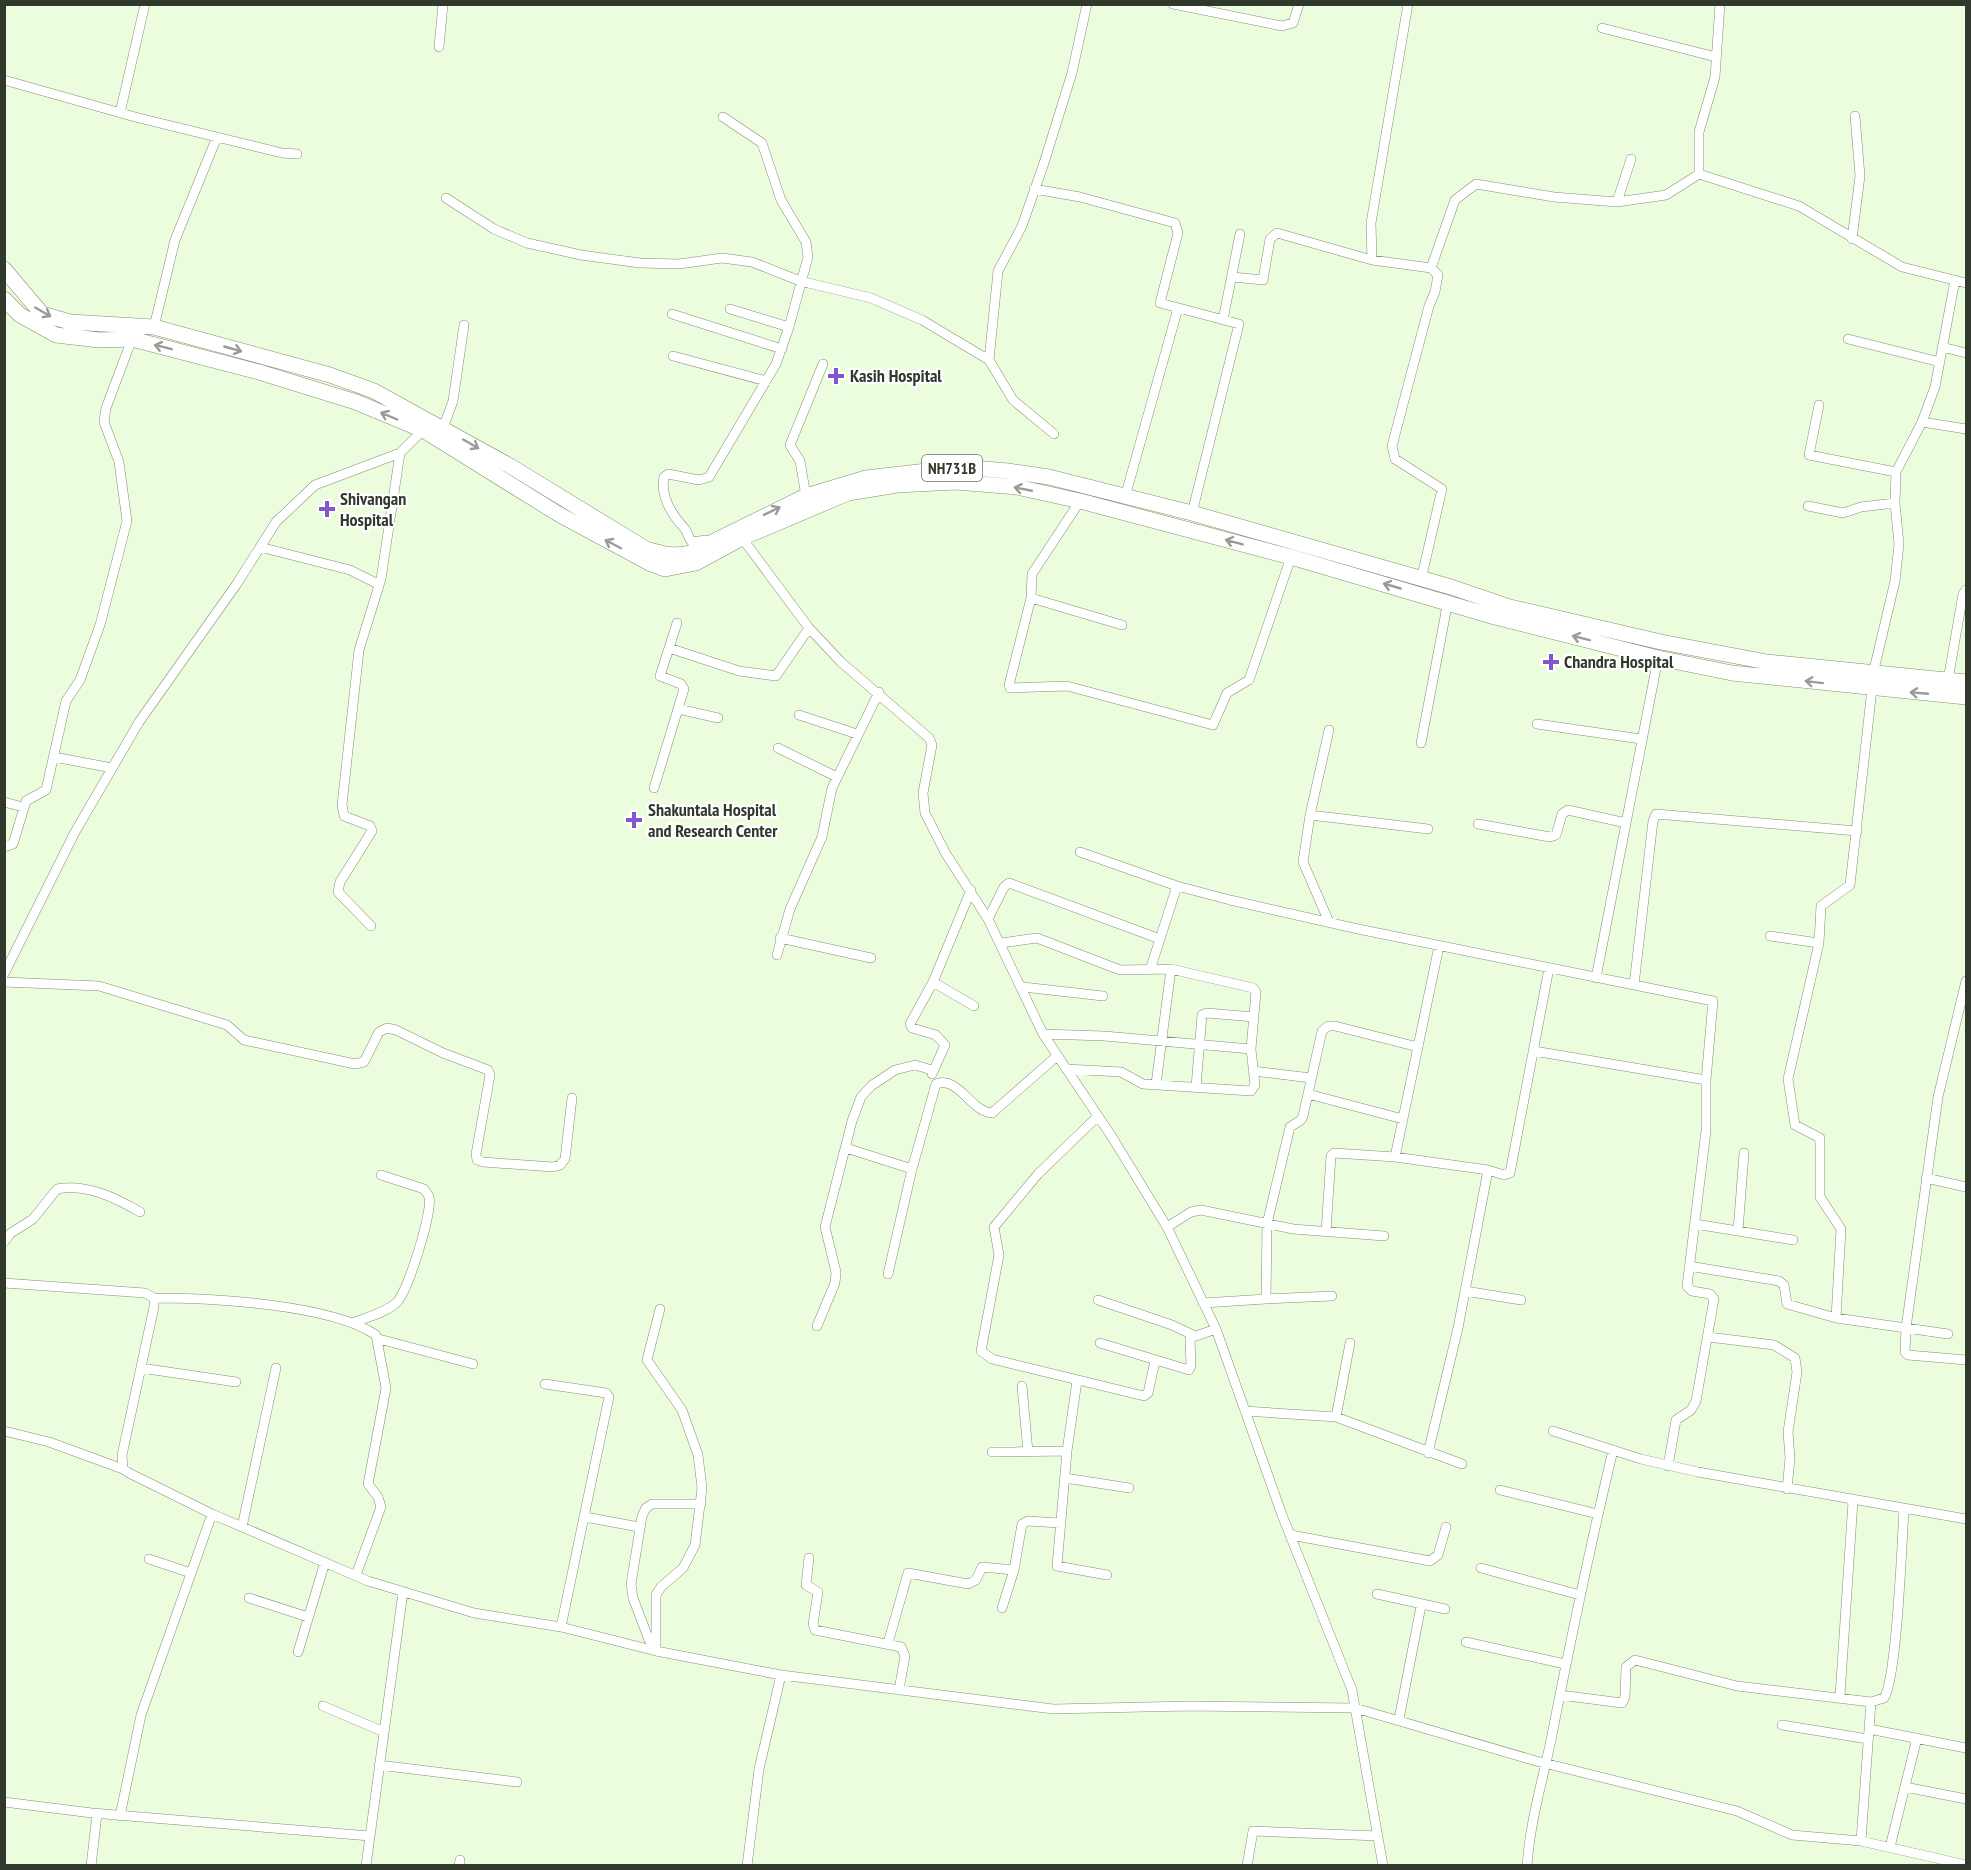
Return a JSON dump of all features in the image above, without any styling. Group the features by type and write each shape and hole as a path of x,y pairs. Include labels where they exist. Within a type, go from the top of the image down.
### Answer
{"highway":[{"name":"NH731B","path":"4,269 42,314 70,322 154,327 330,375 374,391 646,549 676,556 690,553 714,539 806,496 866,478 962,467 1048,477 1192,513 1451,587 1510,607 1661,642 1873,682 1948,680 1966,682"},
{"path":"4,298 20,315 56,335 99,340 132,339 322,390 432,426 560,515 651,564 665,569 680,568 742,538 848,493 897,484 956,482 1017,487 1080,501 1291,557 1495,617 1658,658 1732,673 1873,682 1966,697"}],"street":[{"path":"120,113 145,4"},
{"path":"440,47 444,4"},
{"path":"989,360 998,271 1022,226 1072,73 1087,4"},
{"path":"1173,4 1282,26 1293,23 1299,4"},
{"path":"1372,260 1371,223 1408,4"},
{"path":"1699,174 1699,132 1715,77 1720,4"},
{"path":"1602,28 1716,57"},
{"path":"4,80 120,113 297,154"},
{"path":"1852,239 1860,176 1855,116"},
{"path":"714,539 696,542 689,539 663,495 664,477 668,474 699,480 709,477 766,381 782,349 808,248 782,200 767,154 756,137 723,117"},
{"path":"154,327 175,240 217,137"},
{"path":"1617,202 1631,159"},
{"path":"1431,268 1455,200 1476,184 1554,197 1617,202 1666,195 1699,174"},
{"path":"1699,174 1799,206 1902,267 1966,283"},
{"path":"1034,189 1080,197 1177,225 1178,233 1160,299 1163,306 1239,324 1192,513"},
{"path":"446,198 494,230 527,243 581,255 640,263 732,260 752,262 800,281 871,298 922,320 989,360 1013,400 1054,434"},
{"path":"1232,277 1263,280 1270,239 1277,233 1372,260 1431,268 1438,275 1392,446 1395,459 1442,489 1421,580"},
{"path":"1222,320 1240,234"},
{"path":"1836,1318 1841,1229 1820,1197 1820,1138 1796,1125 1788,1079 1819,943 1821,906 1824,901 1846,890 1852,878 1873,682 1895,580 1899,544 1895,503 1896,472 1922,422 1935,387 1955,280"},
{"path":"1125,497 1178,308"},
{"path":"730,309 789,327"},
{"path":"672,314 782,349"},
{"path":"4,974 75,832 139,722 236,585 276,522 315,485 400,453 432,426 453,401 464,325"},
{"path":"4,847 13,844 23,807 30,797 46,790 66,700 80,680 100,625 127,521 119,462 104,422 106,408 132,339"},
{"path":"1848,339 1940,362"},
{"path":"1942,347 1966,353"},
{"path":"673,356 766,381"},
{"path":"806,496 800,461 790,445 823,364"},
{"path":"1819,405 1809,454 1896,472"},
{"path":"1922,422 1966,429"},
{"path":"371,926 340,897 337,888 372,831 370,826 344,816 342,805 359,650 378,584 400,453"},
{"path":"1080,501 1032,574 1030,598 1010,688 1067,686 1213,725 1227,693 1249,680 1291,557"},
{"path":"1808,506 1843,513 1861,507 1895,503"},
{"path":"742,538 809,628 841,662 879,692 929,738 932,745 923,793 925,813 946,854 988,918 1023,987 1043,1034 1098,1116 1167,1227 1216,1329 1291,1535 1352,1690 1383,1866"},
{"path":"260,547 350,570 378,584"},
{"path":"1948,680 1963,594 1966,590"},
{"path":"1030,598 1122,625"},
{"path":"1421,743 1448,602"},
{"path":"654,788 684,687 660,676 677,623"},
{"path":"669,648 739,671 776,676 809,628"},
{"path":"1596,978 1658,658"},
{"path":"777,956 780,938 790,909 822,837 829,799 837,777 879,692"},
{"path":"678,709 718,718"},
{"path":"799,715 857,734"},
{"path":"1537,724 1641,739"},
{"path":"1329,730 1310,815 1304,868 1329,922"},
{"path":"778,748 837,777"},
{"path":"54,757 112,768"},
{"path":"4,802 23,807"},
{"path":"1478,824 1550,837 1556,835 1562,814 1568,810 1626,823"},
{"path":"1634,985 1653,820 1656,814 1857,831"},
{"path":"1310,815 1428,829"},
{"path":"1080,852 1177,886 1329,922 1713,1001 1706,1080 1706,1131 1688,1289 1713,1295 1696,1401 1691,1410 1676,1420 1668,1466"},
{"path":"988,918 1004,887 1009,884 1160,939"},
{"path":"1151,967 1177,886"},
{"path":"888,1274 912,1169 936,1084 932,1070 945,1048 944,1042 936,1035 910,1026 933,982 971,890"},
{"path":"1770,936 1819,943"},
{"path":"780,938 871,958"},
{"path":"1000,943 1037,938 1120,970 1151,967 1171,969 1255,990 1251,1049 1255,1085 1251,1091 1143,1084 1121,1072 1066,1069"},
{"path":"1395,1157 1439,946"},
{"path":"1326,1232 1331,1156 1339,1152 1395,1157 1488,1170 1504,1175 1510,1173 1549,968"},
{"path":"1156,1084 1171,969"},
{"path":"1966,981 1938,1097 1906,1328 1905,1352 1908,1355 1966,1360"},
{"path":"4,982 99,986 227,1024 244,1040 355,1064 364,1062 380,1032 387,1028 396,1030 444,1053 488,1070 490,1075 476,1154 477,1160 483,1162 553,1167 560,1165 565,1160 572,1098"},
{"path":"933,982 975,1006"},
{"path":"1023,987 1103,996"},
{"path":"1196,1087 1204,1014 1254,1017"},
{"path":"1266,1299 1267,1224 1290,1127 1301,1120 1322,1031 1328,1026 1418,1047"},
{"path":"1043,1034 1251,1049"},
{"path":"1534,1051 1706,1080"},
{"path":"936,1084 946,1082 982,1110 992,1113 1057,1056"},
{"path":"817,1326 835,1283 835,1263 826,1240 825,1227 852,1121 861,1097 871,1086 906,1066 932,1070"},
{"path":"1253,1071 1311,1078"},
{"path":"1308,1094 1402,1119"},
{"path":"1098,1116 1038,1174 994,1227 999,1255 981,1351 992,1359 1144,1396 1148,1393 1155,1361"},
{"path":"846,1148 912,1169"},
{"path":"1738,1231 1744,1153"},
{"path":"1428,1453 1465,1291 1488,1170"},
{"path":"355,1322 389,1308 403,1293 418,1254 429,1206 429,1197 424,1189 381,1175"},
{"path":"1926,1178 1966,1187"},
{"path":"4,1242 11,1233 33,1219 57,1189 66,1187 106,1194 140,1212"},
{"path":"1167,1227 1191,1212 1201,1210 1267,1224 1326,1232 1384,1236"},
{"path":"1695,1224 1793,1240"},
{"path":"1689,1266 1779,1281 1784,1284 1787,1304 1836,1318 1948,1334"},
{"path":"4,1283 145,1293 154,1298 202,1299 327,1314 355,1322 379,1339 473,1364"},
{"path":"1465,1291 1521,1300"},
{"path":"1203,1303 1332,1296"},
{"path":"123,1469 122,1455 154,1298"},
{"path":"1098,1300 1172,1325 1193,1335 1216,1329"},
{"path":"656,1649 657,1591 687,1561 694,1545 701,1504 700,1472 692,1435 682,1410 647,1360 660,1309"},
{"path":"1100,1343 1189,1370 1191,1366 1189,1342 1193,1335"},
{"path":"1708,1337 1774,1345 1795,1358 1798,1364 1788,1432 1790,1458 1787,1489"},
{"path":"356,1575 381,1507 381,1502 368,1484 386,1388 379,1360 379,1339"},
{"path":"1336,1417 1350,1343"},
{"path":"141,1368 236,1382"},
{"path":"242,1527 276,1368"},
{"path":"1077,1381 1066,1451 1057,1566 1107,1575"},
{"path":"545,1384 606,1393 609,1397 561,1627"},
{"path":"1022,1386 1028,1452"},
{"path":"1245,1411 1336,1417 1462,1464"},
{"path":"4,1431 49,1442 123,1469 212,1514 325,1562 403,1592 456,1609 561,1627 781,1675 1053,1710 1191,1706 1355,1708 1546,1763 1737,1811 1792,1834 1861,1841 1966,1865"},
{"path":"1553,1431 1668,1466 1853,1501 1966,1519"},
{"path":"1527,1866 1529,1829 1546,1763 1565,1664 1613,1450"},
{"path":"992,1452 1066,1451"},
{"path":"1065,1478 1129,1488"},
{"path":"1500,1490 1598,1514"},
{"path":"1840,1696 1853,1501"},
{"path":"656,1649 649,1640 633,1598 631,1584 639,1527 645,1508 652,1504 701,1504"},
{"path":"1560,1695 1622,1702 1625,1697 1626,1667 1635,1660 1737,1686 1840,1696 1871,1702 1884,1698 1887,1693 1904,1509"},
{"path":"120,1816 141,1715 212,1514"},
{"path":"585,1517 639,1527"},
{"path":"1002,1608 1014,1570 1022,1524 1028,1521 1060,1523"},
{"path":"1291,1535 1430,1561 1438,1555 1446,1527"},
{"path":"808,1558 807,1585 818,1592 813,1624 815,1630 901,1647 905,1652 899,1690"},
{"path":"149,1559 191,1573"},
{"path":"298,1652 325,1562"},
{"path":"888,1643 908,1573 968,1584 976,1580 982,1568 1014,1570"},
{"path":"1482,1568 1580,1595"},
{"path":"366,1866 403,1592"},
{"path":"1377,1594 1445,1609"},
{"path":"249,1598 308,1617"},
{"path":"1399,1719 1421,1605"},
{"path":"1466,1642 1565,1664"},
{"path":"747,1866 759,1769 781,1675"},
{"path":"1861,1841 1871,1702"},
{"path":"322,1706 384,1732"},
{"path":"1782,1725 1917,1738 1966,1748"},
{"path":"1890,1847 1917,1738"},
{"path":"379,1765 517,1782"},
{"path":"1905,1788 1966,1799"},
{"path":"4,1802 97,1814 370,1836"},
{"path":"91,1866 97,1814"},
{"path":"1247,1866 1250,1836 1253,1831 1260,1829 1378,1836"}],"place":[{"name":"Kasih Hospital","path":"836,376"},
{"name":"Shivangan Hospital","path":"327,509"},
{"name":"Chandra Hospital","path":"1551,662"},
{"name":"Shakuntala Hospital and Research Center","path":"634,820"}]}
